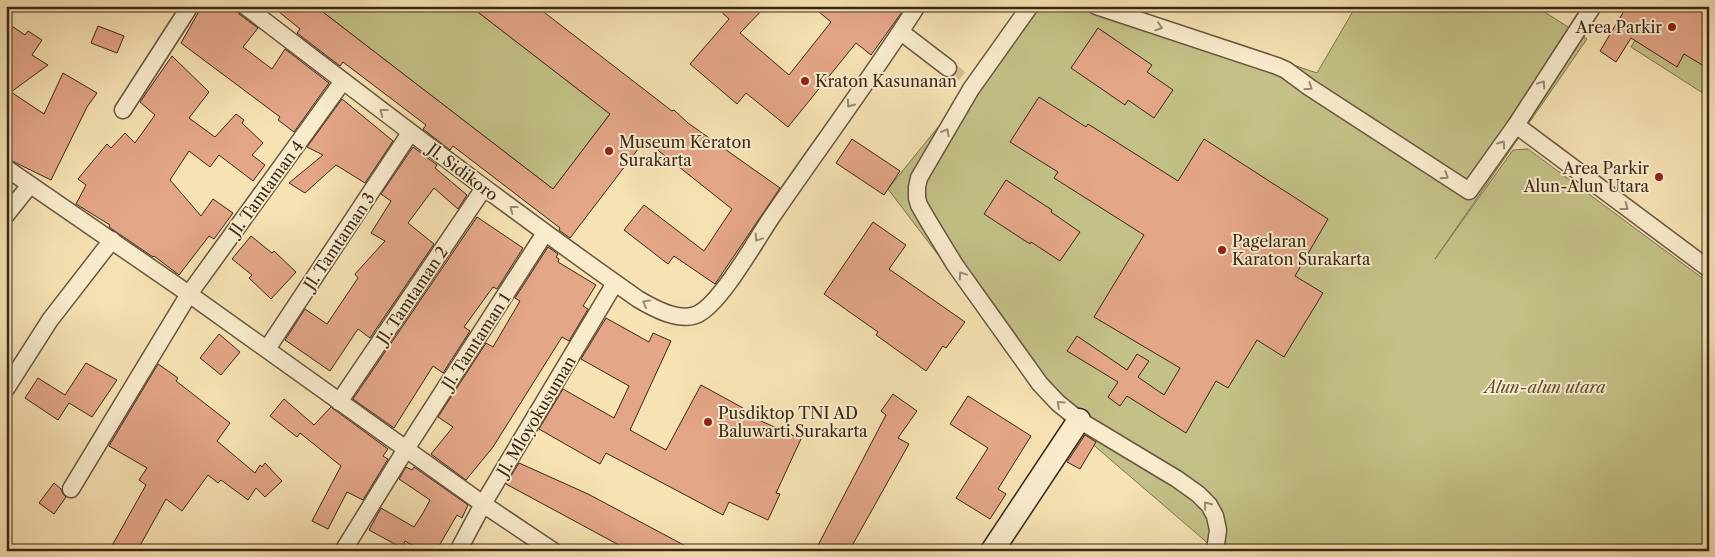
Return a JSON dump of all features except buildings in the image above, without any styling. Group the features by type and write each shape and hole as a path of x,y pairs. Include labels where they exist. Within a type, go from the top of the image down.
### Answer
{"street":[{"path":"122,110 190,6"},
{"name":"Jl. Sidikoro","path":"245,6 410,133 615,283 652,307 670,313 692,316 704,310 726,286 901,32"},
{"path":"917,6 901,32 948,68"},
{"path":"1030,6 966,84 919,178 917,187 919,205 955,265 1040,384 1058,403 1079,420 1177,479 1198,494 1209,505 1215,516 1218,530 1214,551"},
{"path":"1096,6 1286,70 1469,191 1516,125 1593,6"},
{"name":"Jl. Tamtaman 4","path":"71,489 189,294 343,81"},
{"path":"1516,125 1709,269"},
{"name":"Jl. Tamtaman 3","path":"267,349 410,133"},
{"path":"6,168 112,240 483,504 553,551"},
{"path":"6,215 30,185"},
{"name":"Jl. Tamtaman 2","path":"339,402 484,188"},
{"name":"Jl. Tamtaman 1","path":"343,551 406,449 545,233"},
{"path":"6,390 50,320 112,240"},
{"name":"Jl. Mloyokusuman","path":"458,551 483,504 615,283"},
{"path":"992,551 1079,420"}],"green space":[{"path":"315,6 470,6 610,114 553,189"},
{"name":"Alun-alun utara","path":"1036,6 1114,6 1317,73 1356,6 1535,6 1587,39 1435,259 1513,150 1528,149 1709,283 1709,551 1217,551 1062,418 888,189"},
{"path":"1656,6 1709,6 1709,97 1631,47"}],"tunnel":[{"path":"948,68 961,79"}],"place":[{"name":"Area Parkir","path":"1672,27"},
{"name":"Kraton Kasunanan","path":"805,81"},
{"name":"Museum Keraton Surakarta","path":"609,151"},
{"name":"Area Parkir Alun-Alun Utara","path":"1659,177"},
{"name":"Pagelaran Karaton Surakarta","path":"1222,250"},
{"name":"Pusdiktop TNI AD Baluwarti Surakarta","path":"708,422"}]}
